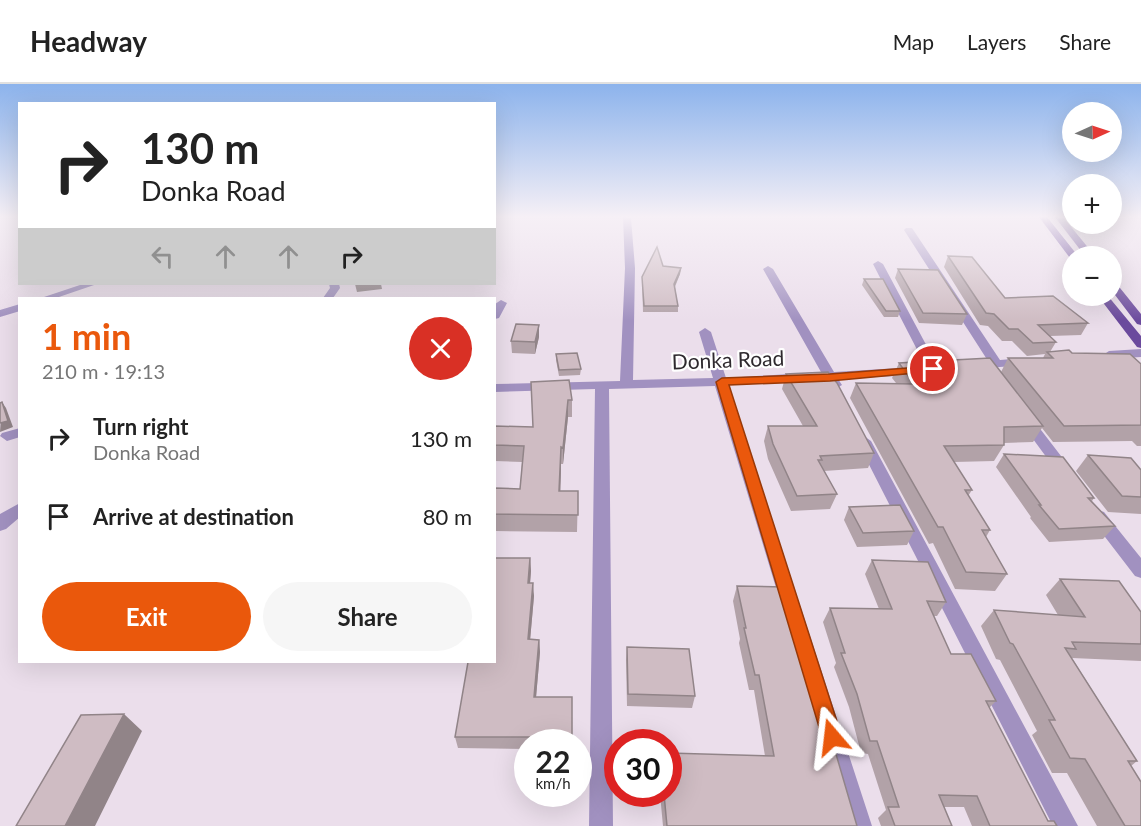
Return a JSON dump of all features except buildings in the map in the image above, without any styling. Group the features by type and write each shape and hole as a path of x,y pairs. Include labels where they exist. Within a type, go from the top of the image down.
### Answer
{"main road":[{"path":"1122,297 1141,321"},
{"path":"1110,306 1141,344"}],"street":[{"path":"626,384 629,252"},
{"path":"922,252 992,369"},
{"name":"Donka Road","path":"496,388 722,382 938,369 878,264"},
{"path":"768,269 841,398"},
{"path":"49,297 89,285"},
{"path":"496,314 501,303"},
{"path":"0,314 18,308"},
{"path":"705,332 860,826"},
{"path":"1096,356 1141,353"},
{"path":"963,367 992,369 1041,361"},
{"path":"601,826 602,385"},
{"path":"1016,407 1072,482"},
{"path":"858,429 1066,826"},
{"path":"1087,501 1141,571"},
{"path":"0,525 9,515 18,510"}],"route":[{"path":"832,737 722,382 933,369"}]}
